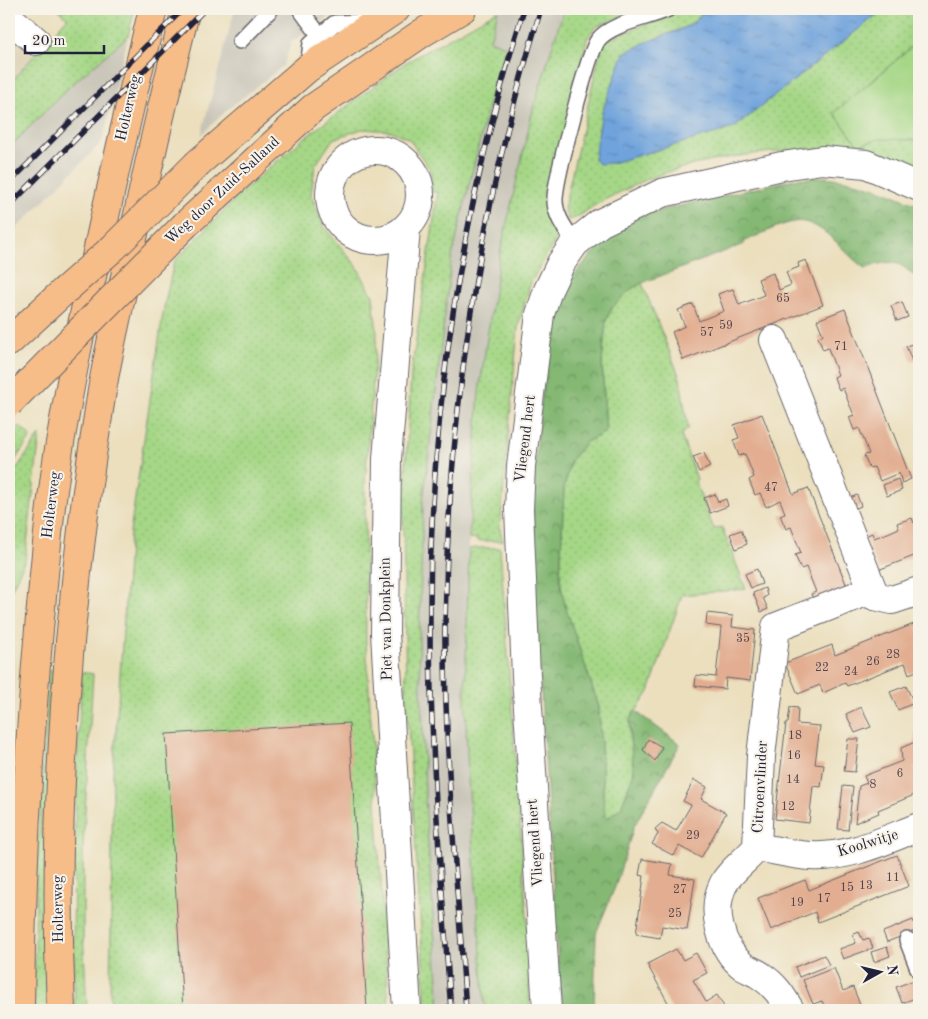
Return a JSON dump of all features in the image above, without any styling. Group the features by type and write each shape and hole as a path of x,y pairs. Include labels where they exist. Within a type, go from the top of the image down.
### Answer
{"main road":[{"name":"Holterweg","path":"20,1010 15,975 29,745 45,564 60,438 115,169 153,9"},
{"name":"Holterweg","path":"61,1010 58,886 59,822 69,660 79,557 101,396 145,174 186,9"},
{"name":"Weg door Zuid-Salland","path":"9,404 185,225 313,108 422,33 462,9"},
{"path":"9,342 114,247 198,162 308,68 386,15"}],"street":[{"path":"9,18 36,41"},
{"name":"Vliegend hert","path":"547,1010 526,676 519,509 521,466 540,314 561,263 575,243 600,222 662,193 782,166 822,160 866,164 919,187"},
{"name":"Piet van Donkplein","path":"406,228 387,459 385,633 407,1010"},
{"path":"774,340 875,596"},
{"name":"Citroenvlinder","path":"790,1010 778,989 760,975 744,966 734,955 720,928 717,911 720,894 725,882 758,847 761,756 776,627 866,592 892,600 919,591"},
{"name":"Koolwitje","path":"758,847 811,856 830,856 860,850 919,827"}],"lane":[{"path":"240,41 271,9"},
{"path":"300,9 320,36"},
{"path":"575,243 559,218 555,200 565,151 591,55 598,40 608,31 668,9"},
{"path":"308,68 311,43 335,23 386,15"},
{"path":"919,945 907,940 919,972"}],"shaded area":[{"path":"235,9 338,9 315,29 292,41 283,66 228,109 201,135"},
{"path":"564,9 533,109 505,229 479,392 469,542 465,694 468,778 485,1010 426,1010 406,694 403,517 411,374 438,192 498,10"},
{"path":"9,34 34,55 9,84"},
{"path":"128,36 102,142 9,236 9,148 70,86"}],"green space":[{"path":"58,9 135,9 128,36 70,86 9,148 9,84 67,18"},
{"path":"564,9 641,9 595,27 587,39 549,204 551,223 558,236 531,282 518,327 500,529 503,541 477,541 477,539 469,538 479,392 500,253 533,109"},
{"path":"682,9 704,9 695,20 685,27 624,53 602,113 594,159 612,163 734,128 884,9 919,9 919,47 913,46 834,113 858,145 879,139 919,140 919,171 879,155 847,151 787,151 756,154 694,165 666,173 641,182 597,204 580,216 568,220 564,208 600,52 605,41"},
{"path":"498,10 490,40 507,47 494,81 451,261 423,502 419,642 426,816 440,1010 426,1010 406,694 403,517 411,374 438,192 432,192 431,171 409,139 391,131 362,129 333,139 315,166 311,195 324,227 356,265 373,296 377,333 365,481 366,642 389,1010 112,1010 110,993 113,773 130,532 164,307 174,262 244,190 303,139 405,63"},
{"path":"913,46 919,47 919,140 879,139 858,145 834,113"},
{"path":"825,177 874,187 919,206 919,278 902,266 893,263 879,264 866,269 823,231 803,222 793,222 769,230 745,241 744,244 642,283 631,289 612,308 606,320 602,363 606,432 586,442 571,460 564,488 560,580 565,605 599,707 604,808 607,818 621,808 634,772 630,720 635,711 680,744 634,826 615,887 596,933 594,1010 561,1010 538,646 531,571 534,475 542,393 557,321 573,276 600,245 640,215 795,179"},
{"path":"642,283 680,378 688,429 681,435 697,479 695,482 714,529 722,527 746,589 682,595 649,692 630,720 634,772 621,808 607,819 604,808 599,707 565,605 560,580 564,488 571,460 586,442 606,432 602,363 606,320 612,308 631,289"},
{"path":"20,426 31,437 10,467 15,471 40,435 25,560 9,595 9,437"},
{"path":"500,548 527,917 530,1010 485,1010 468,778 465,694 469,549"},
{"path":"49,670 54,670 55,673 45,884 47,1010 34,1010 36,883"},
{"path":"82,672 93,674 83,847 83,931 87,1010 75,1010 74,841"}],"water":[{"path":"704,9 884,9 734,128 612,163 599,164 594,159 602,112 624,53 691,24"}],"building":[{"path":"806,260 823,305 683,360 672,332 685,326 678,310 693,304 699,321 724,311 718,294 733,289 739,305 764,295 758,279 773,273 779,290 791,285 786,272 799,267 798,263"},
{"path":"902,302 908,317 897,321 891,306"},
{"path":"845,309 911,479 902,483 899,473 880,481 874,467 869,468 864,455 869,454 864,440 859,428 854,430 849,417 854,415 843,388 839,390 836,383 834,377 838,375 828,348 823,350 818,337 823,335 817,320"},
{"path":"918,342 919,358 912,361 906,346"},
{"path":"762,414 793,494 808,488 848,589 814,602 811,594 816,592 806,567 801,569 795,555 801,553 791,527 786,529 780,515 785,513 780,500 766,507 760,493 755,495 749,480 754,477 745,454 739,456 733,440 739,438 734,425"},
{"path":"704,453 710,467 699,472 693,457"},
{"path":"898,479 902,490 887,496 883,485"},
{"path":"715,494 718,502 726,499 728,506 710,513 704,498"},
{"path":"857,495 861,506 854,509 850,498"},
{"path":"912,518 914,523 919,521 919,554 878,570 865,536 872,533 874,538 888,533 899,528 897,523"},
{"path":"741,530 747,544 736,549 730,534"},
{"path":"757,569 762,584 751,588 745,574"},
{"path":"765,588 767,596 763,598 768,609 761,612 753,593"},
{"path":"707,613 733,616 732,627 755,630 750,681 726,678 725,689 695,686 696,675 716,677 721,627 706,625"},
{"path":"919,622 919,670 909,674 905,663 847,686 845,683 823,693 820,685 798,694 785,663 832,645 835,655"},
{"path":"906,686 914,703 898,710 890,692"},
{"path":"790,707 798,708 797,724 820,726 815,764 824,765 821,787 813,786 809,823 775,819 786,723 788,723"},
{"path":"861,707 871,727 855,733 846,714"},
{"path":"349,723 367,1010 183,1010 166,734"},
{"path":"915,733 919,733 919,765 915,767 919,778 919,793 878,810 879,813 855,823 859,786 867,783 864,776 902,761 901,748 915,742"},
{"path":"648,739 662,747 655,761 643,750"},
{"path":"848,739 859,739 855,772 844,771"},
{"path":"694,780 707,787 701,799 726,813 701,858 679,846 674,856 652,844 658,834 655,829 662,823 676,831 691,805 683,801"},
{"path":"843,786 853,787 848,830 838,829"},
{"path":"897,855 909,886 818,922 815,912 771,930 758,898 805,880 809,890"},
{"path":"642,859 672,864 670,875 695,879 687,930 662,926 660,938 636,934 644,876 639,875"},
{"path":"913,920 917,930 887,942 883,932"},
{"path":"859,932 863,940 869,938 873,948 843,959 839,949 856,943 852,935"},
{"path":"887,947 890,956 874,962 871,952"},
{"path":"676,949 683,960 696,953 707,973 693,980 706,1002 717,995 726,1010 672,1010 647,964"},
{"path":"824,955 829,965 799,977 795,967"},
{"path":"834,968 843,991 853,987 862,1010 826,1010 822,1001 813,1004 803,980"},
{"path":"912,981 918,997 902,1003 896,987"}],"railway":[{"path":"9,183 183,9"},
{"path":"9,206 205,9"},
{"path":"451,1010 437,815 430,668 431,542 436,465 453,311 467,234 483,158 502,83 524,9"},
{"path":"466,1010 447,721 445,672 447,546 460,390 484,236 519,84 541,9"}]}
